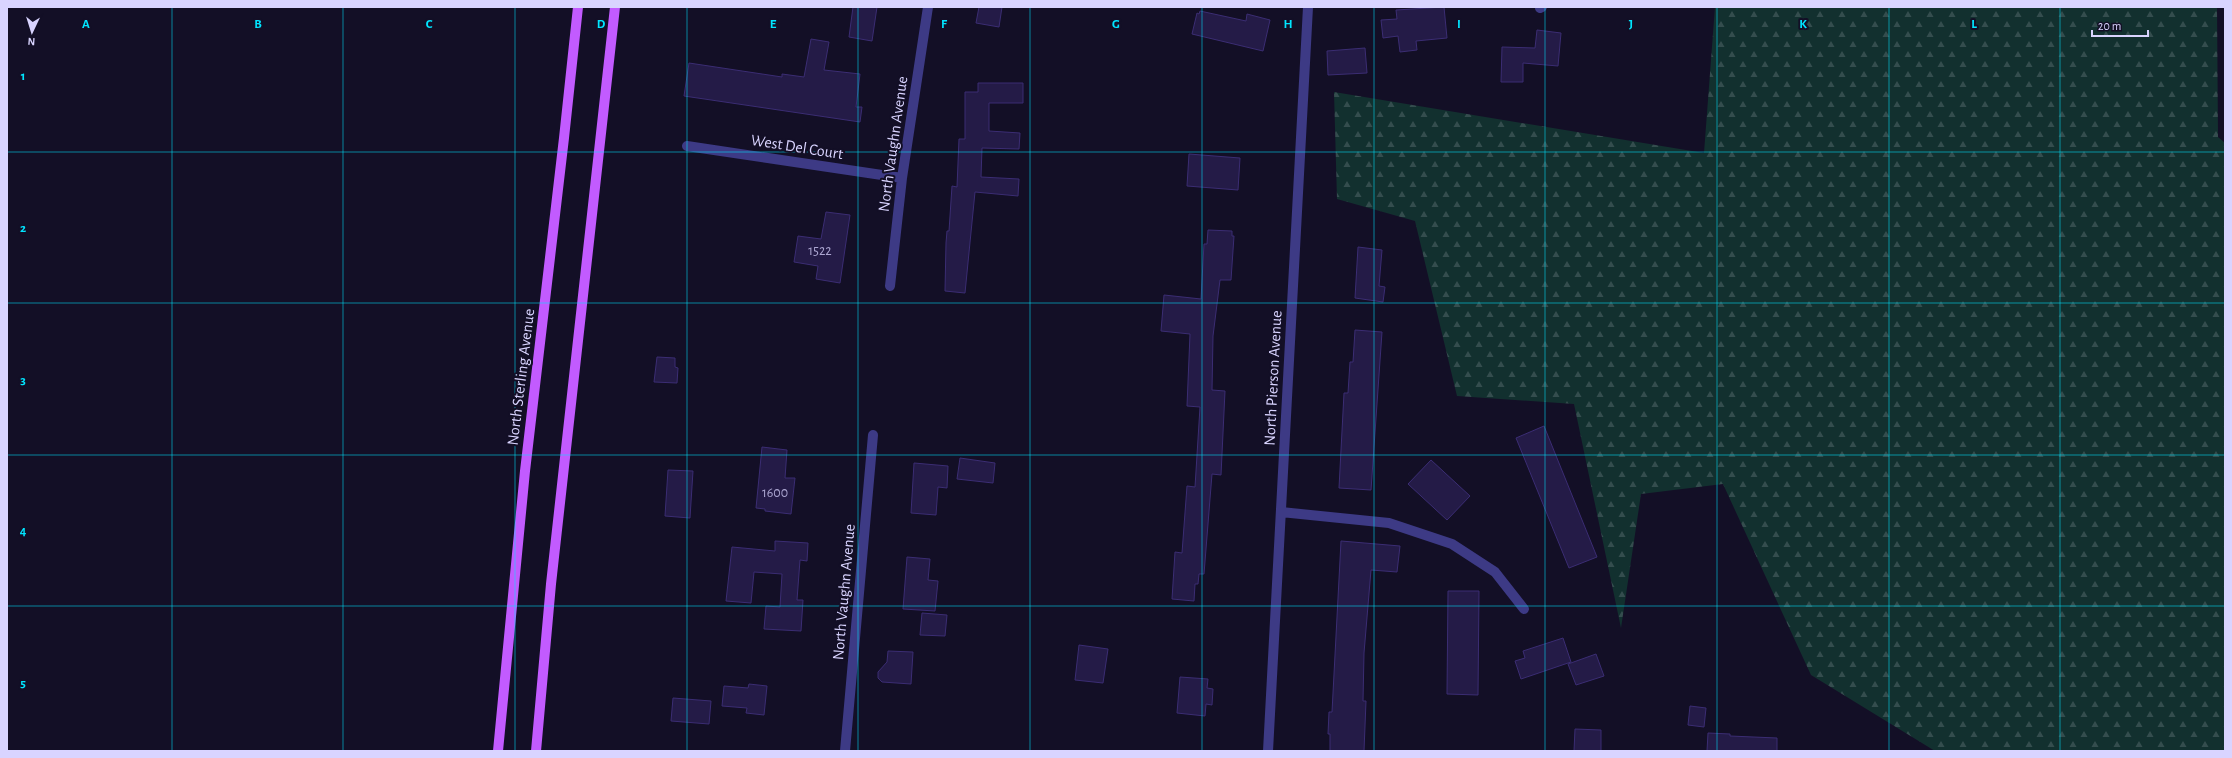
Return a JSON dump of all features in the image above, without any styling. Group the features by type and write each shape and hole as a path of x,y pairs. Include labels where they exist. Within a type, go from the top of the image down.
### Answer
{"main road":[{"name":"North Sterling Avenue","path":"498,751 526,463 578,7"},
{"path":"536,751 551,584 615,7"}],"street":[{"name":"North Vaughn Avenue","path":"890,286 902,178 928,7"},
{"name":"North Pierson Avenue","path":"1268,751 1308,7"},
{"name":"West Del Court","path":"687,146 902,178"},
{"name":"North Vaughn Avenue","path":"845,751 873,435"},
{"path":"1281,512 1389,523 1452,544 1495,572 1524,609"}],"green space":[{"path":"1715,7 2217,7 2218,137 2225,143 2225,751 1935,751 1811,675 1723,484 1641,494 1621,628 1574,404 1457,396 1415,221 1337,199 1334,92 1704,153"}],"building":[{"path":"853,7 877,7 872,41 849,37"},
{"path":"979,7 1002,7 999,27 976,23"},
{"path":"1444,7 1447,38 1416,41 1417,50 1400,52 1398,36 1383,38 1381,20 1397,19 1396,10"},
{"path":"1200,11 1246,21 1247,14 1270,20 1263,51 1192,34 1197,13 1199,14"},
{"path":"1537,30 1561,33 1558,66 1523,63 1523,82 1501,82 1502,47 1535,48"},
{"path":"811,39 829,42 824,70 860,74 856,107 862,107 860,122 684,96 689,63 782,77 782,74 804,77"},
{"path":"1365,48 1367,73 1328,75 1327,51"},
{"path":"978,83 1023,83 1023,103 989,103 989,131 1020,133 1019,149 982,148 981,177 1019,179 1018,196 975,192 965,293 945,291 946,243 947,231 949,231 952,186 957,187 959,139 965,139 965,92 978,92"},
{"path":"1189,154 1240,158 1238,190 1187,186"},
{"path":"826,212 850,215 840,283 816,279 818,266 794,262 798,236 821,239"},
{"path":"1208,230 1232,231 1232,236 1234,236 1231,280 1220,280 1213,336 1212,390 1225,391 1221,475 1212,474 1204,574 1199,574 1198,584 1195,584 1194,601 1172,599 1175,552 1182,553 1187,486 1195,487 1200,407 1187,406 1190,334 1161,331 1164,295 1201,299 1204,244 1207,244"},
{"path":"1358,247 1382,250 1379,286 1385,287 1383,302 1355,298"},
{"path":"1355,330 1382,332 1371,490 1339,488 1344,393 1348,393 1350,362 1353,362"},
{"path":"657,357 675,358 675,367 678,368 677,383 654,382"},
{"path":"1544,426 1597,557 1569,568 1516,438"},
{"path":"762,447 787,450 785,478 795,478 791,514 765,511 765,509 756,508"},
{"path":"960,458 995,463 993,483 957,479"},
{"path":"1431,460 1470,496 1447,520 1408,484"},
{"path":"914,463 948,466 947,488 938,487 936,515 911,513"},
{"path":"668,470 693,471 690,518 665,516"},
{"path":"775,541 808,543 807,561 800,560 797,600 803,600 801,631 764,629 766,606 780,607 782,574 754,572 751,603 726,601 732,547 775,551"},
{"path":"1341,541 1400,546 1397,572 1371,570 1364,653 1363,701 1366,701 1364,751 1330,751 1330,734 1328,734 1329,712 1332,712"},
{"path":"907,557 930,559 928,580 938,581 935,611 903,609"},
{"path":"1448,591 1479,591 1478,695 1447,694"},
{"path":"922,613 947,615 945,636 920,635"},
{"path":"1563,638 1571,662 1521,679 1515,661 1525,658 1523,651"},
{"path":"1079,645 1108,649 1103,683 1075,680"},
{"path":"888,651 913,652 911,684 882,682 878,678 878,672 887,662"},
{"path":"1596,654 1604,676 1576,685 1568,664"},
{"path":"1180,677 1208,679 1207,688 1213,689 1212,705 1206,704 1205,716 1177,713"},
{"path":"749,684 767,686 764,715 746,713 747,708 722,706 724,686 748,688"},
{"path":"673,698 711,701 709,724 671,721"},
{"path":"1690,706 1706,708 1704,727 1688,725"},
{"path":"1575,729 1601,730 1601,751 1574,751"},
{"path":"1708,733 1730,734 1730,736 1777,738 1777,751 1707,751"}]}
